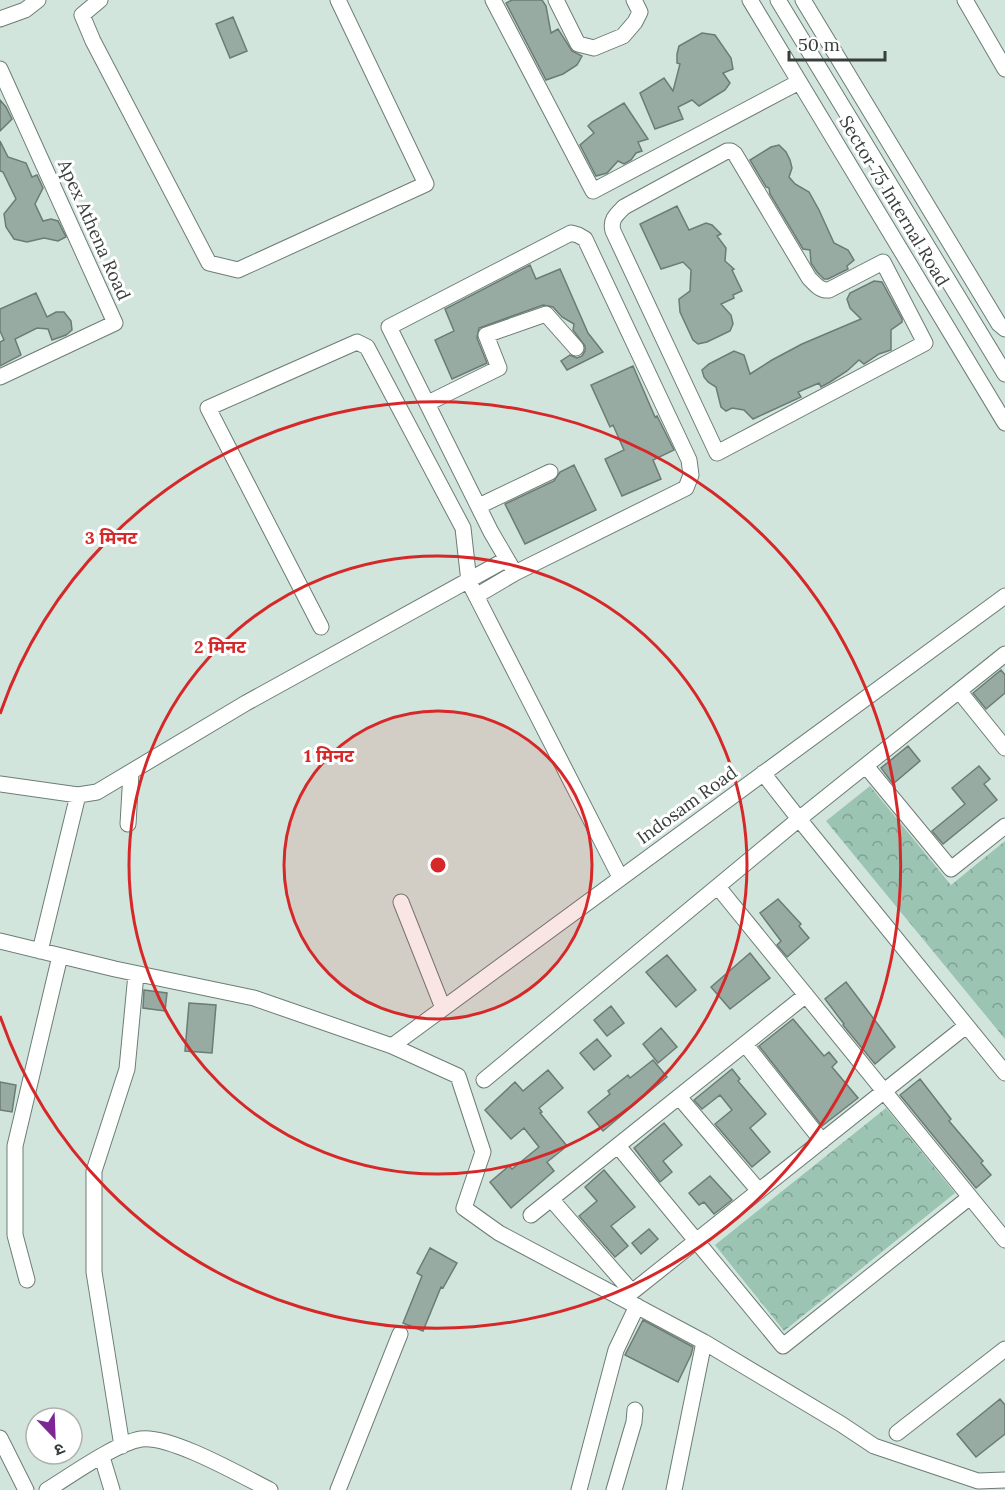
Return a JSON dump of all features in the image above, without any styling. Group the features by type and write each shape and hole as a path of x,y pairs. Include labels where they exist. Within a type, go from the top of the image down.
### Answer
{"street":[{"path":"0,19 25,10 38,0"},
{"path":"100,0 82,15 93,41 209,263 238,270 426,184 338,0"},
{"path":"493,0 593,191 799,82"},
{"path":"556,0 578,44 594,48 623,36 635,22 639,12 634,0"},
{"name":"Sector 75 Internal Road","path":"750,0 1005,423"},
{"name":"Sector 75 Internal Road","path":"778,0 1005,374"},
{"path":"803,0 999,324 1005,329"},
{"path":"965,0 1005,69"},
{"name":"Apex Athena Road","path":"0,69 116,323 0,377"},
{"path":"883,262 925,343 717,453 611,224 613,218 624,207 731,151 735,154 809,278 817,287 825,291 830,290 901,250"},
{"path":"476,596 515,573 686,488 691,475 689,460 585,239 571,233 389,327 491,532 515,573"},
{"path":"428,403 499,368 486,335 546,314 576,348"},
{"path":"321,627 208,408 357,342 367,347 464,528 469,582 620,877"},
{"path":"479,506 550,472"},
{"path":"0,784 78,795 97,792 246,703 507,559"},
{"name":"Indosam Road","path":"392,1046 1005,596"},
{"path":"484,1080 799,819 1005,654"},
{"path":"959,691 1005,748"},
{"path":"866,766 951,869 1005,826"},
{"path":"128,824 131,773"},
{"path":"763,773 1005,1073"},
{"path":"40,951 78,795"},
{"path":"718,887 1005,1240"},
{"path":"401,902 443,1008"},
{"path":"0,941 136,974 254,998 392,1046 458,1076 483,1152 464,1208 499,1233 704,1342 874,1446 978,1481 1005,1480"},
{"path":"27,1280 15,1235 15,1146 60,956"},
{"path":"122,1446 94,1272 94,1171 127,1069 136,974"},
{"path":"531,1215 806,995"},
{"path":"551,1199 632,1292 966,1026"},
{"path":"745,1044 822,1141"},
{"path":"679,1097 759,1191"},
{"path":"618,1146 783,1346 970,1197"},
{"path":"579,1490 616,1350 637,1306"},
{"path":"338,1490 400,1334"},
{"path":"674,1490 704,1342"},
{"path":"897,1433 1005,1349"},
{"path":"614,1490 634,1422 635,1410"},
{"path":"0,1438 26,1490"},
{"path":"47,1490 122,1446 142,1439 158,1441 192,1452 270,1490"},
{"path":"102,1457 112,1490"}],"green space":[{"path":"870,786 951,885 1005,841 1005,1039 826,821"},
{"path":"886,1108 955,1193 784,1331 715,1245"}],"building":[{"path":"512,0 542,0 546,6 551,33 558,29 572,51 582,56 577,65 563,74 546,80 506,3"},
{"path":"233,17 247,51 230,58 216,24"},
{"path":"702,33 715,35 731,58 733,69 723,73 730,83 725,90 699,106 692,100 678,107 683,119 655,129 640,93 664,78 673,91 680,64 677,63 679,46"},
{"path":"0,100 12,119 0,131"},
{"path":"624,103 648,139 638,142 642,151 636,153 631,160 624,164 618,161 607,173 596,176 580,145 594,133 588,126 592,122"},
{"path":"0,141 8,157 26,163 32,177 37,175 43,188 35,204 43,221 51,219 58,221 66,237 58,241 44,238 27,242 14,239 6,227 4,214 16,199 3,172 0,171"},
{"path":"779,145 790,160 792,168 789,177 795,184 809,192 834,243 848,250 854,260 847,266 848,269 828,279 824,279 811,263 810,250 803,249 770,194 769,188 766,187 750,160 771,147"},
{"path":"677,206 689,230 706,223 712,225 721,234 717,236 726,248 725,261 734,269 732,270 742,291 721,304 731,315 733,324 730,331 698,344 693,340 680,312 679,299 690,291 691,270 683,262 661,269 640,224"},
{"path":"530,265 536,279 560,269 588,333 603,352 567,370 561,361 570,355 577,358 582,356 585,346 573,330 574,324 562,317 553,307 543,305 479,328 477,338 487,363 452,379 435,340 454,331 445,309"},
{"path":"874,281 882,282 902,319 902,322 891,330 891,350 879,354 864,364 859,360 830,382 821,387 819,383 798,392 801,397 753,419 744,410 732,408 726,411 721,407 716,387 708,382 702,370 709,364 734,351 744,355 750,374 802,344 861,319 850,308 847,299 850,293"},
{"path":"36,293 47,317 56,312 64,312 71,321 72,330 52,340 48,329 37,328 15,339 21,355 0,366 0,342 4,340 0,331 0,309"},
{"path":"633,366 655,417 657,416 674,450 653,460 661,479 622,496 605,459 624,450 613,425 610,427 591,385"},
{"path":"574,465 596,510 525,544 505,504 554,481 560,472"},
{"path":"1001,670 1005,675 1005,693 986,709 973,693"},
{"path":"908,746 920,761 893,784 881,768"},
{"path":"979,766 990,779 984,784 997,800 943,844 932,831 965,804 952,788"},
{"path":"778,899 801,924 799,926 809,938 787,957 777,945 781,941 760,913"},
{"path":"750,953 770,978 730,1009 711,987"},
{"path":"667,955 696,990 676,1007 646,972"},
{"path":"846,982 895,1047 875,1064 825,999"},
{"path":"144,990 167,993 165,1011 143,1008"},
{"path":"189,1003 216,1005 212,1053 185,1051"},
{"path":"611,1006 624,1023 607,1036 594,1020"},
{"path":"793,1019 824,1056 829,1052 837,1062 832,1067 858,1098 822,1126 759,1046"},
{"path":"661,1028 677,1047 658,1063 643,1044"},
{"path":"597,1039 611,1056 594,1070 580,1053"},
{"path":"653,1060 667,1077 603,1131 588,1112 610,1094 608,1091 628,1075 630,1078"},
{"path":"732,1069 740,1079 738,1081 766,1114 750,1128 770,1152 752,1167 715,1124 732,1110 720,1095 702,1109 694,1100"},
{"path":"548,1070 563,1088 539,1108 542,1112 540,1113 567,1146 547,1162 554,1171 511,1208 490,1182 509,1166 512,1169 539,1147 524,1128 511,1139 485,1110 515,1082 523,1091"},
{"path":"920,1079 951,1119 949,1121 983,1161 981,1163 991,1175 976,1188 900,1095"},
{"path":"0,1082 16,1085 12,1112 0,1110"},
{"path":"664,1123 682,1145 663,1161 672,1172 660,1182 634,1148"},
{"path":"604,1170 635,1207 611,1226 628,1246 615,1257 579,1216 597,1201 585,1187"},
{"path":"710,1176 732,1200 714,1214 704,1202 699,1205 689,1193"},
{"path":"649,1229 658,1239 641,1254 632,1243"},
{"path":"430,1248 457,1263 443,1288 441,1287 423,1331 403,1323 422,1276 417,1273"},
{"path":"643,1320 693,1347 678,1382 625,1355"},
{"path":"1000,1399 1005,1405 1005,1434 976,1457 957,1434"}]}
